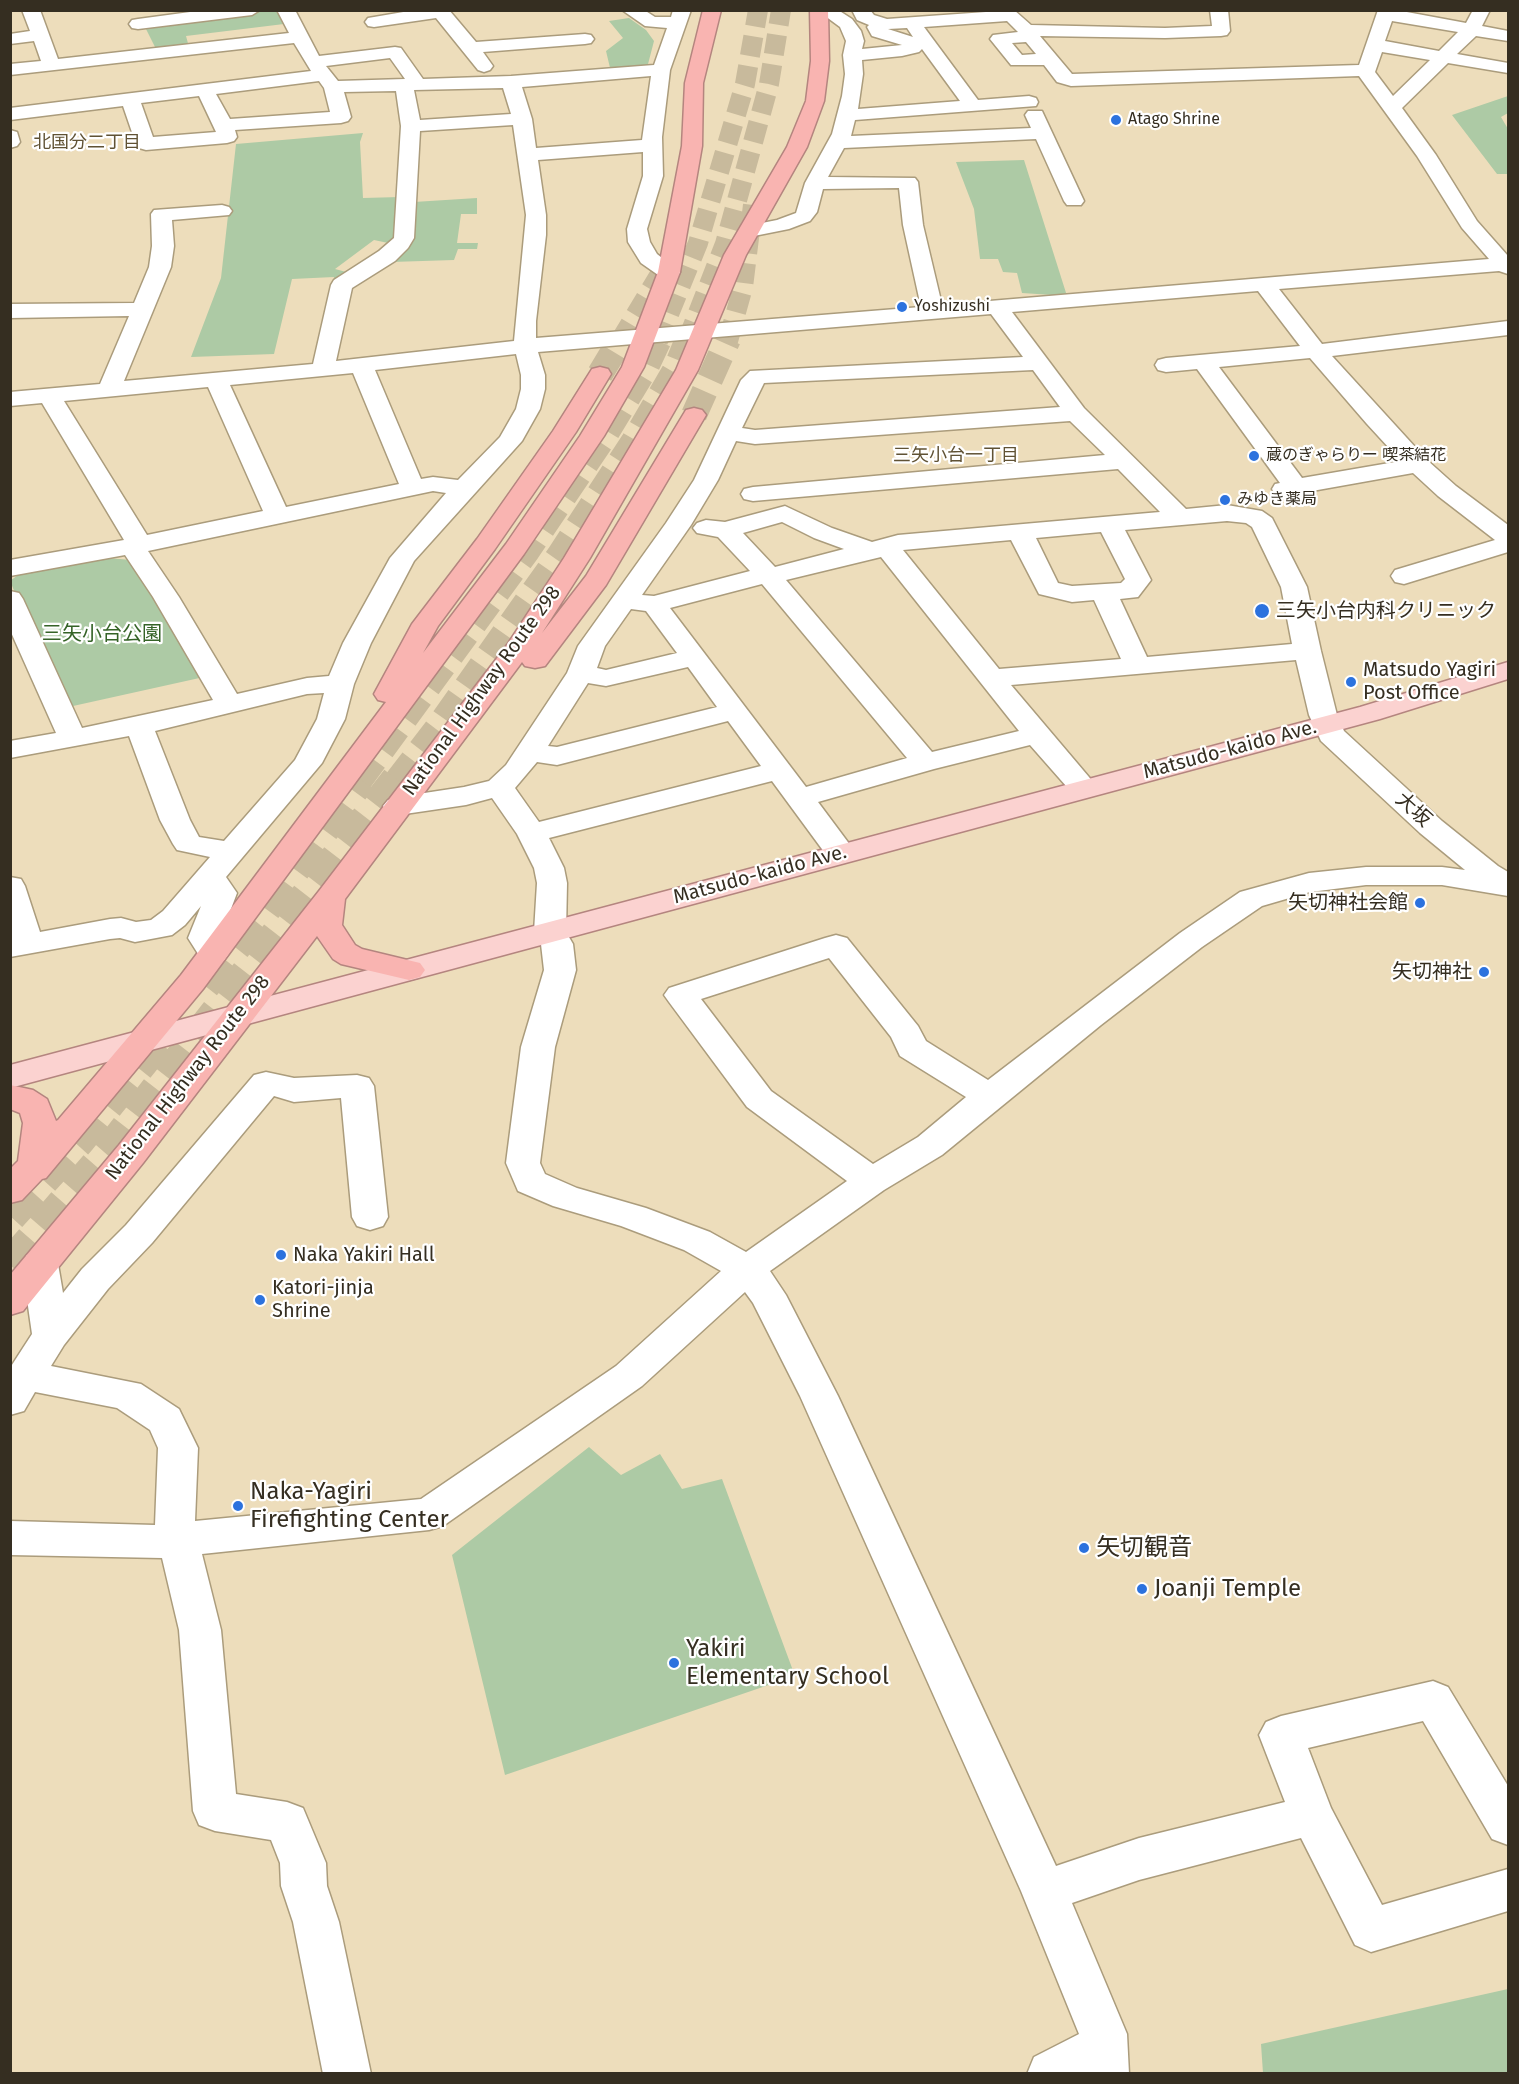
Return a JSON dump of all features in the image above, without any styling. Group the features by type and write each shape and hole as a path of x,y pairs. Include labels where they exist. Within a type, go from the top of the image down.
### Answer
{"highway":[{"path":"22,1180 144,1039 213,953 343,777 391,717 515,549 592,436 633,367 669,272 692,146 694,82 712,10"},
{"name":"National Highway Route 298","path":"10,1301 131,1154 330,898 518,649 578,558 687,370 735,255 797,147 815,101 820,61 819,10"},
{"path":"343,777 425,624 486,544 564,432 600,374"},
{"path":"442,747 523,675 590,588 694,416"},
{"path":"330,898 326,925 344,952 352,957 409,970"},
{"path":"10,1097 21,1098 35,1107 40,1123 22,1180"}],"main road":[{"name":"Matsudo-kaido Ave.","path":"10,1077 144,1039 1327,724 1509,670"}],"street":[{"path":"31,10 52,66"},
{"path":"176,93 152,54 134,17 252,10"},
{"path":"224,125 341,117 323,75 299,37 286,10"},
{"path":"630,10 651,21 680,17 661,70 652,145 652,176 647,201 637,229 643,250 649,258 669,272"},
{"path":"749,231 782,225 803,217 807,212 815,183 838,142 847,115 854,74 852,55 855,41 846,23 825,10"},
{"path":"861,10 862,16 881,23 912,23 1011,15 1029,33 1064,78"},
{"path":"1150,10 1152,33"},
{"path":"1049,58 1017,61 999,39 1029,33 1221,31 1219,10"},
{"path":"1390,108 1471,30 1482,10"},
{"path":"10,886 19,945 110,929 121,928 135,932 161,928 174,918 308,763 332,718 340,684 357,643 404,558 464,488 505,447 528,409 533,375 525,346 525,321 536,235 536,215 522,119 503,82 440,11 374,22"},
{"path":"1366,70 1386,12 1509,36"},
{"path":"852,55 913,48 913,45 906,40 878,32 876,26 881,23"},
{"path":"912,23 973,106"},
{"path":"10,39 41,35"},
{"path":"299,37 11,70 18,113 323,75 395,52 410,85 411,126 404,238 401,244 387,256 342,285 324,369"},
{"path":"471,48 585,39"},
{"path":"1375,45 1509,68"},
{"path":"221,46 248,84"},
{"path":"81,62 101,102"},
{"path":"323,75 410,85 503,82 661,70"},
{"path":"1042,80 1366,70"},
{"path":"1366,70 1390,108 1426,155 1469,224 1507,266"},
{"path":"1019,82 1074,201"},
{"path":"130,99 146,144 227,137 224,125 204,89"},
{"path":"847,115 1029,102"},
{"path":"411,126 522,119"},
{"path":"838,142 1044,134"},
{"path":"10,136 10,142"},
{"path":"528,155 652,145"},
{"path":"815,183 908,182 913,225 933,313"},
{"path":"110,388 160,267 163,246 161,214 222,211"},
{"path":"10,399 324,369 525,346 998,308 1091,298 1507,266"},
{"path":"1265,286 1316,351 1418,465 1447,491 1509,537"},
{"path":"998,308 1076,413 1180,517"},
{"path":"10,311 144,309"},
{"path":"1166,365 1316,351 1509,328"},
{"path":"1204,362 1289,488 1418,465"},
{"path":"398,806 466,796 499,787 516,771 582,673 592,646 678,525 706,480 753,380 758,376 1040,363"},
{"path":"361,365 413,488"},
{"path":"216,379 278,517"},
{"path":"48,394 229,704"},
{"path":"728,434 755,437 1076,413"},
{"path":"753,494 1124,461"},
{"path":"706,480 731,482 785,514 823,533 880,548 993,678 1037,735 1084,789"},
{"path":"10,568 278,517 413,488 443,484 464,488"},
{"path":"623,600 654,604 880,548 1109,523 1241,513 1253,516 1263,523 1294,587 1307,651 1327,724"},
{"path":"678,525 726,530 785,514"},
{"path":"1020,532 1048,588 1072,594 1129,591 1138,580 1109,523"},
{"path":"726,530 768,575 926,762"},
{"path":"1404,576 1509,544"},
{"path":"1103,592 1138,666"},
{"path":"10,598 72,738"},
{"path":"654,604 841,853"},
{"path":"993,678 1307,651"},
{"path":"582,673 606,678 693,658"},
{"path":"10,750 138,726 307,686 340,684"},
{"path":"529,753 557,756 735,711"},
{"name":"大坂","path":"1327,724 1331,735 1431,827 1487,873 1509,886"},
{"path":"138,726 175,820 188,844 231,852"},
{"path":"799,798 926,762 1037,735"},
{"path":"532,833 779,770"},
{"path":"499,787 532,833 549,868 552,883 550,932 557,944 560,970 537,1058 523,1163 530,1182 565,1197 633,1217 697,1241 747,1269 768,1295 819,1396 1044,1891 1103,2034 1105,2060 1051,2073"},
{"path":"10,1538 154,1542 429,1514 629,1376 747,1269 872,1181 930,1146 989,1096 1191,940 1251,899 1309,883 1366,876 1442,876 1509,886"},
{"path":"209,877 222,893 204,938 213,953"},
{"path":"872,1181 759,1099 680,995 836,945 906,1034 912,1048 989,1096"},
{"path":"347,2073 316,1922 304,1886 303,1863 286,1822 215,1811 200,1630 176,1540 178,1448 165,1420 127,1395 19,1388 51,1335 94,1280 140,1234 266,1083 294,1090 357,1086 370,1217"},
{"path":"40,1264 51,1335"},
{"path":"1509,1826 1433,1700 1281,1735 1312,1815 1371,1930 1509,1890"},
{"path":"1044,1891 1138,1859 1312,1815"}],"green space":[{"path":"261,10 281,11 284,24 186,36 189,47 156,49 144,25"},
{"path":"629,18 646,30 654,41 647,68 611,72 606,51 623,38 609,21"},
{"path":"1508,96 1508,113 1501,117 1508,129 1508,174 1497,174 1452,115"},
{"path":"363,133 360,142 363,198 400,197 393,244 374,240 335,269 350,273 333,284 334,277 292,279 274,354 191,357 221,278 236,144"},
{"path":"1024,160 1067,296 1022,293 1017,273 1003,272 998,259 980,259 974,209 956,162"},
{"path":"477,198 477,214 461,214 457,243 478,243 477,249 458,249 454,260 391,262 414,202"},
{"name":"三矢小台公園","path":"108,558 131,560 204,677 64,708 10,581 18,575"},
{"path":"589,1447 621,1475 660,1454 682,1489 722,1479 795,1676 505,1775 452,1555"},
{"path":"1508,1989 1508,2073 1263,2073 1261,2044"}],"tunnel":[{"path":"658,341 698,243 745,84 758,10"},
{"path":"687,341 725,244 769,84 781,10"},
{"path":"728,341 743,287 753,205"},
{"path":"620,341 675,249"},
{"path":"600,374 621,339"},
{"path":"359,781 527,551 603,438 646,367 659,339"},
{"path":"397,781 439,726 559,556 634,441 676,369 688,339"},
{"path":"694,415 728,339"},
{"path":"204,985 263,911 360,779"},
{"path":"10,1265 110,1150 398,779"},
{"path":"10,1216 79,1140 162,1037"}],"place":[{"name":"Atago Shrine","path":"1116,120"},
{"name":"Yoshizushi","path":"902,307"},
{"name":"蔵のぎゃらりー 喫茶結花","path":"1254,456"},
{"name":"みゆき薬局","path":"1225,500"},
{"name":"三矢小台内科クリニック","path":"1262,611"},
{"name":"Matsudo Yagiri Post Office","path":"1351,682"},
{"name":"矢切神社会館","path":"1420,903"},
{"name":"矢切神社","path":"1484,972"},
{"name":"Naka Yakiri Hall","path":"281,1255"},
{"name":"Katori-jinja Shrine","path":"260,1300"},
{"name":"Naka-Yagiri Firefighting Center","path":"238,1506"},
{"name":"矢切観音","path":"1084,1548"},
{"name":"Joanji Temple","path":"1142,1589"},
{"name":"Yakiri Elementary School","path":"674,1663"}],"district":[{"name":"北国分二丁目","path":"87,143"},
{"name":"三矢小台一丁目","path":"956,456"}]}
